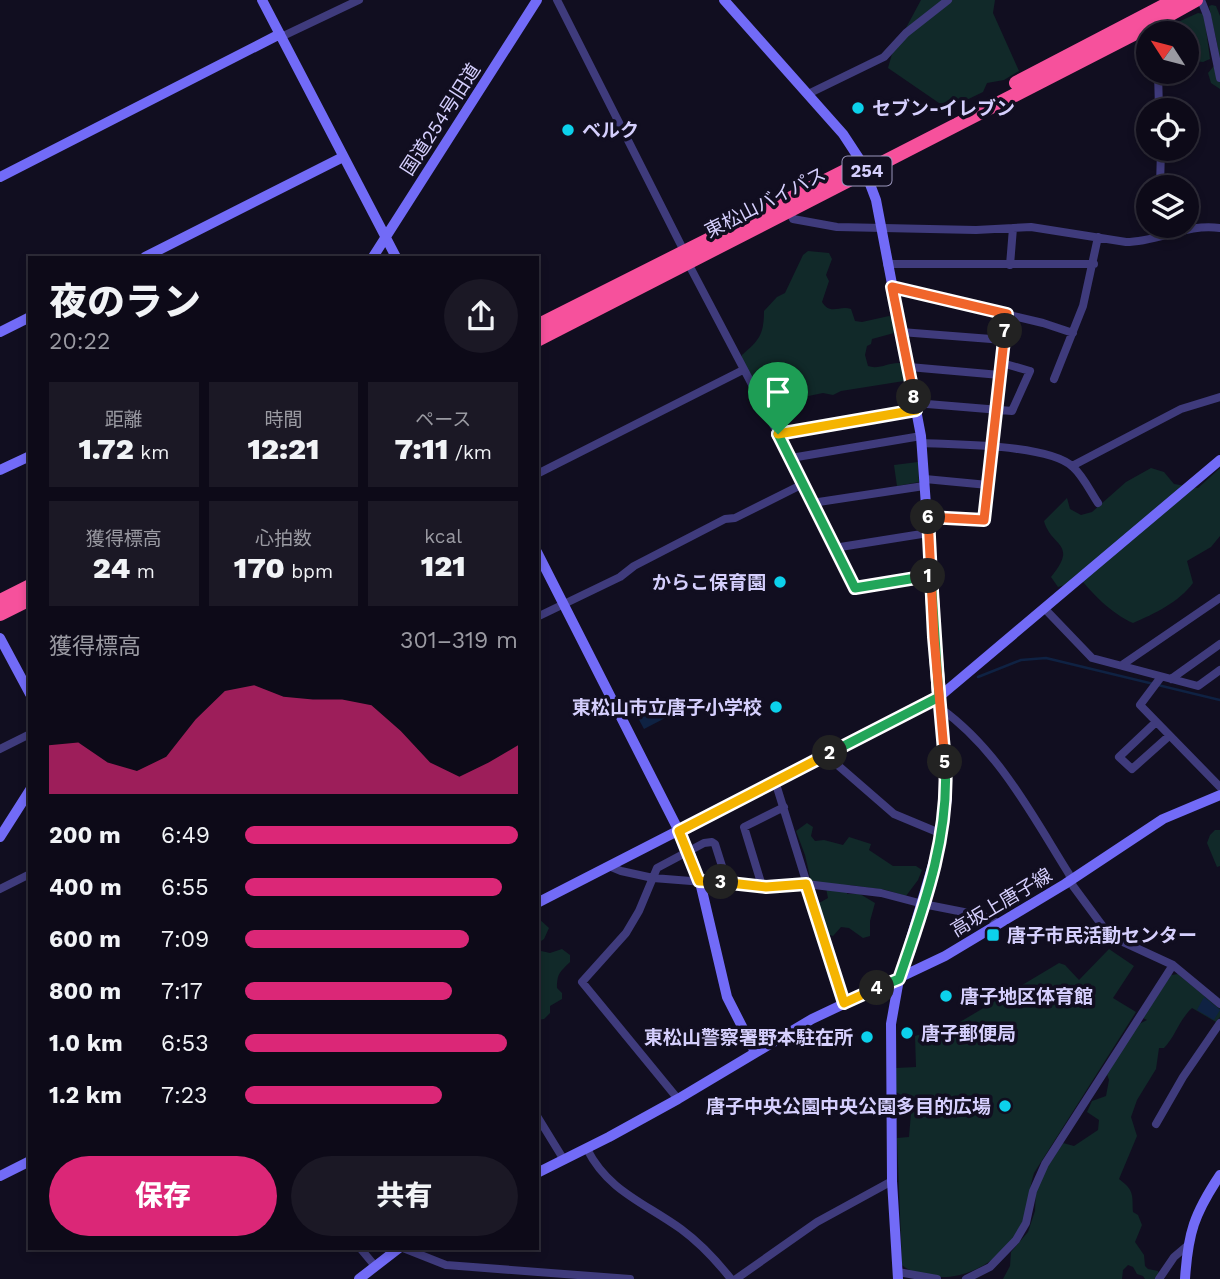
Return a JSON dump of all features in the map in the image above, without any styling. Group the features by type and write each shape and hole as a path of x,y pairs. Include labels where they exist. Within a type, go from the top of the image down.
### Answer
{"highway":[{"name":"東松山バイパス","path":"539,325 790,211 864,167 1175,0"},
{"name":"東松山バイパス","path":"1166,21 1199,0"},
{"name":"東松山バイパス","path":"539,339 686,257 864,167 1136,38"},
{"path":"0,601 28,587"},
{"path":"0,614 28,600"}],"street":[{"path":"262,0 395,256"},
{"path":"0,177 281,36 359,0"},
{"name":"国道254号旧道","path":"374,256 537,0"},
{"path":"557,0 855,588 931,576"},
{"path":"724,0 842,134 864,167 876,200 922,439 947,797 942,834 899,979 890,1044 892,1181 898,1276 937,1279"},
{"path":"807,94 884,57 906,33 948,0"},
{"path":"1199,0 1207,15 1220,78"},
{"path":"147,256 343,157"},
{"path":"790,211 793,219 837,227 976,230 1049,228 1139,242 1149,238"},
{"path":"1010,265 1013,228"},
{"path":"1199,228 1220,228"},
{"path":"1054,380 1073,333 1094,264 1098,237"},
{"path":"887,264 1094,264"},
{"path":"892,287 1007,314 1073,333"},
{"path":"928,517 984,520 1007,314"},
{"path":"0,332 28,318"},
{"path":"901,332 1004,340"},
{"path":"778,434 916,406 1012,411 1030,371 1002,363"},
{"path":"909,367 1000,375"},
{"path":"539,473 744,370"},
{"path":"1072,466 1181,409 1220,397"},
{"path":"790,458 922,439 1046,454 1072,466 1098,503"},
{"path":"0,470 28,457"},
{"path":"539,901 827,755 940,703 1044,608 1220,460"},
{"path":"812,503 924,482 988,485"},
{"path":"539,616 620,577 634,566 725,519 735,518 803,484"},
{"path":"834,548 928,533"},
{"path":"539,556 689,851 699,881 727,997 755,1052"},
{"path":"1122,665 1220,598"},
{"path":"1044,608 1092,659 1198,686 1220,670"},
{"path":"0,638 28,690"},
{"path":"1171,679 1220,644"},
{"path":"1161,677 1140,705 1220,787"},
{"path":"940,703 1003,770 1071,880 1107,932 1121,942 1172,965 1220,1004"},
{"path":"1156,722 1119,758 1132,769 1169,736"},
{"path":"0,749 28,735"},
{"path":"827,755 894,814 942,834"},
{"path":"775,781 844,1003"},
{"path":"0,837 28,793"},
{"name":"高坂上唐子線","path":"539,1172 678,1099 812,1019 945,956 1071,880 1163,820 1220,795"},
{"path":"762,886 744,827 785,807"},
{"path":"678,1099 582,982 626,933 639,911 657,867 708,842 715,844 726,882"},
{"path":"610,866 653,878 762,886 806,884 881,893 975,913 1000,924"},
{"path":"0,889 28,875"},
{"path":"966,1279 990,1267 1016,1240 1026,1223 1033,1191 1045,1164 1172,965"},
{"path":"1156,1124 1183,1077 1220,1023"},
{"path":"539,1119 564,1160"},
{"path":"587,1149 603,1175 624,1193 680,1228 700,1244 733,1279 806,1229 892,1181"},
{"path":"0,1176 28,1162"},
{"path":"1185,1279 1187,1246 1199,1207 1219,1179"},
{"path":"1159,1279 1174,1257 1187,1246"},
{"path":"362,1250 375,1266"},
{"path":"359,1279 398,1250"},
{"path":"406,1250 446,1265 630,1279"}],"green space":[{"path":"921,0 995,0 993,13 1019,71 1004,80 987,83 983,92 956,105 939,103 888,68 892,54"},
{"path":"1209,6 1216,6 1220,16 1220,89 1211,83 1208,73 1219,60"},
{"path":"1198,13 1204,14 1210,59 1199,62 1199,21 1180,21"},
{"path":"808,251 829,253 832,259 826,275 829,281 822,302 825,306 832,309 851,309 855,321 889,316 893,318 894,333 872,339 865,355 868,366 872,367 900,363 904,381 841,391 833,395 823,393 784,401 780,400 775,382 755,385 741,358 742,355 759,337 764,311 777,297 785,293 803,255"},
{"path":"918,462 919,482 897,486 894,465"},
{"path":"1151,468 1164,472 1174,484 1198,488 1220,468 1220,536 1211,547 1187,561 1193,583 1181,596 1166,607 1133,623 1102,602 1077,574 1065,585 1058,587 1051,577 1063,558 1063,551 1044,521 1067,498 1070,509 1081,515 1092,512 1126,482"},
{"path":"807,823 813,827 811,836 815,841 824,840 843,845 849,837 871,844 869,850 893,866 916,866 922,870 906,896 850,885 847,894 860,894 875,903 870,921 870,936 863,938 849,928 841,927 833,936 827,934 819,903 828,898 825,883 811,881 796,831"},
{"path":"1215,830 1220,830 1220,866 1217,867 1207,843"},
{"path":"539,919 549,928 544,939 539,942"},
{"path":"539,946 541,951 550,953 562,949 570,955 570,962 558,976 557,988 562,993 562,999 550,1006 550,1013 539,1020"},
{"path":"1109,949 1134,966 1113,998 1136,1012 1034,1173 1023,1221 1010,1244 989,1262 965,1274 938,1277 906,1268 902,1265 897,1138 909,1137 912,1101 896,1092 896,1068 916,1067 915,1036 960,1022 1059,963 1065,965 1079,980"},
{"path":"1178,974 1220,1009 1220,1017 1216,1022 1192,1008 1168,1044 1159,1048 1156,1069 1137,1100 1131,1117 1137,1136 1119,1179 1130,1190 1133,1212 1138,1215 1142,1225 1135,1242 1144,1255 1145,1266 1158,1271 1159,1274 1155,1279 1145,1279 1128,1265 1123,1270 1122,1279 1003,1279 1010,1266 1011,1252 1028,1232 1035,1211 1036,1185 1063,1143 1074,1146 1098,1130 1099,1120 1087,1112 1092,1101 1106,1096 1109,1080 1107,1074 1137,1025 1147,1020 1143,1018 1171,975"}],"water":[{"path":"665,702 671,715 644,729 637,716"},
{"path":"1204,997 1220,1010 1214,1020 1197,1010"}],"waterway":[{"path":"978,677 1021,660 1046,658 1220,700"}],"place":[{"name":"セブン-イレブン","path":"858,108"},
{"name":"ベルク","path":"568,130"},
{"name":"からこ保育園","path":"780,582"},
{"name":"東松山市立唐子小学校","path":"776,707"},
{"name":"唐子市民活動センター","path":"993,935"},
{"name":"唐子地区体育館","path":"946,996"},
{"name":"唐子郵便局","path":"907,1033"},
{"name":"東松山警察署野本駐在所","path":"867,1037"},
{"name":"唐子中央公園中央公園多目的広場","path":"1005,1106"}],"route":[{"path":"778,434 855,588 931,576 934,637 939,697 679,831 699,881 766,887 806,884 844,1003 899,979 942,834 947,797 945,765 934,637 931,576 928,517 984,520 1007,314 892,287 916,410 778,434"}]}
